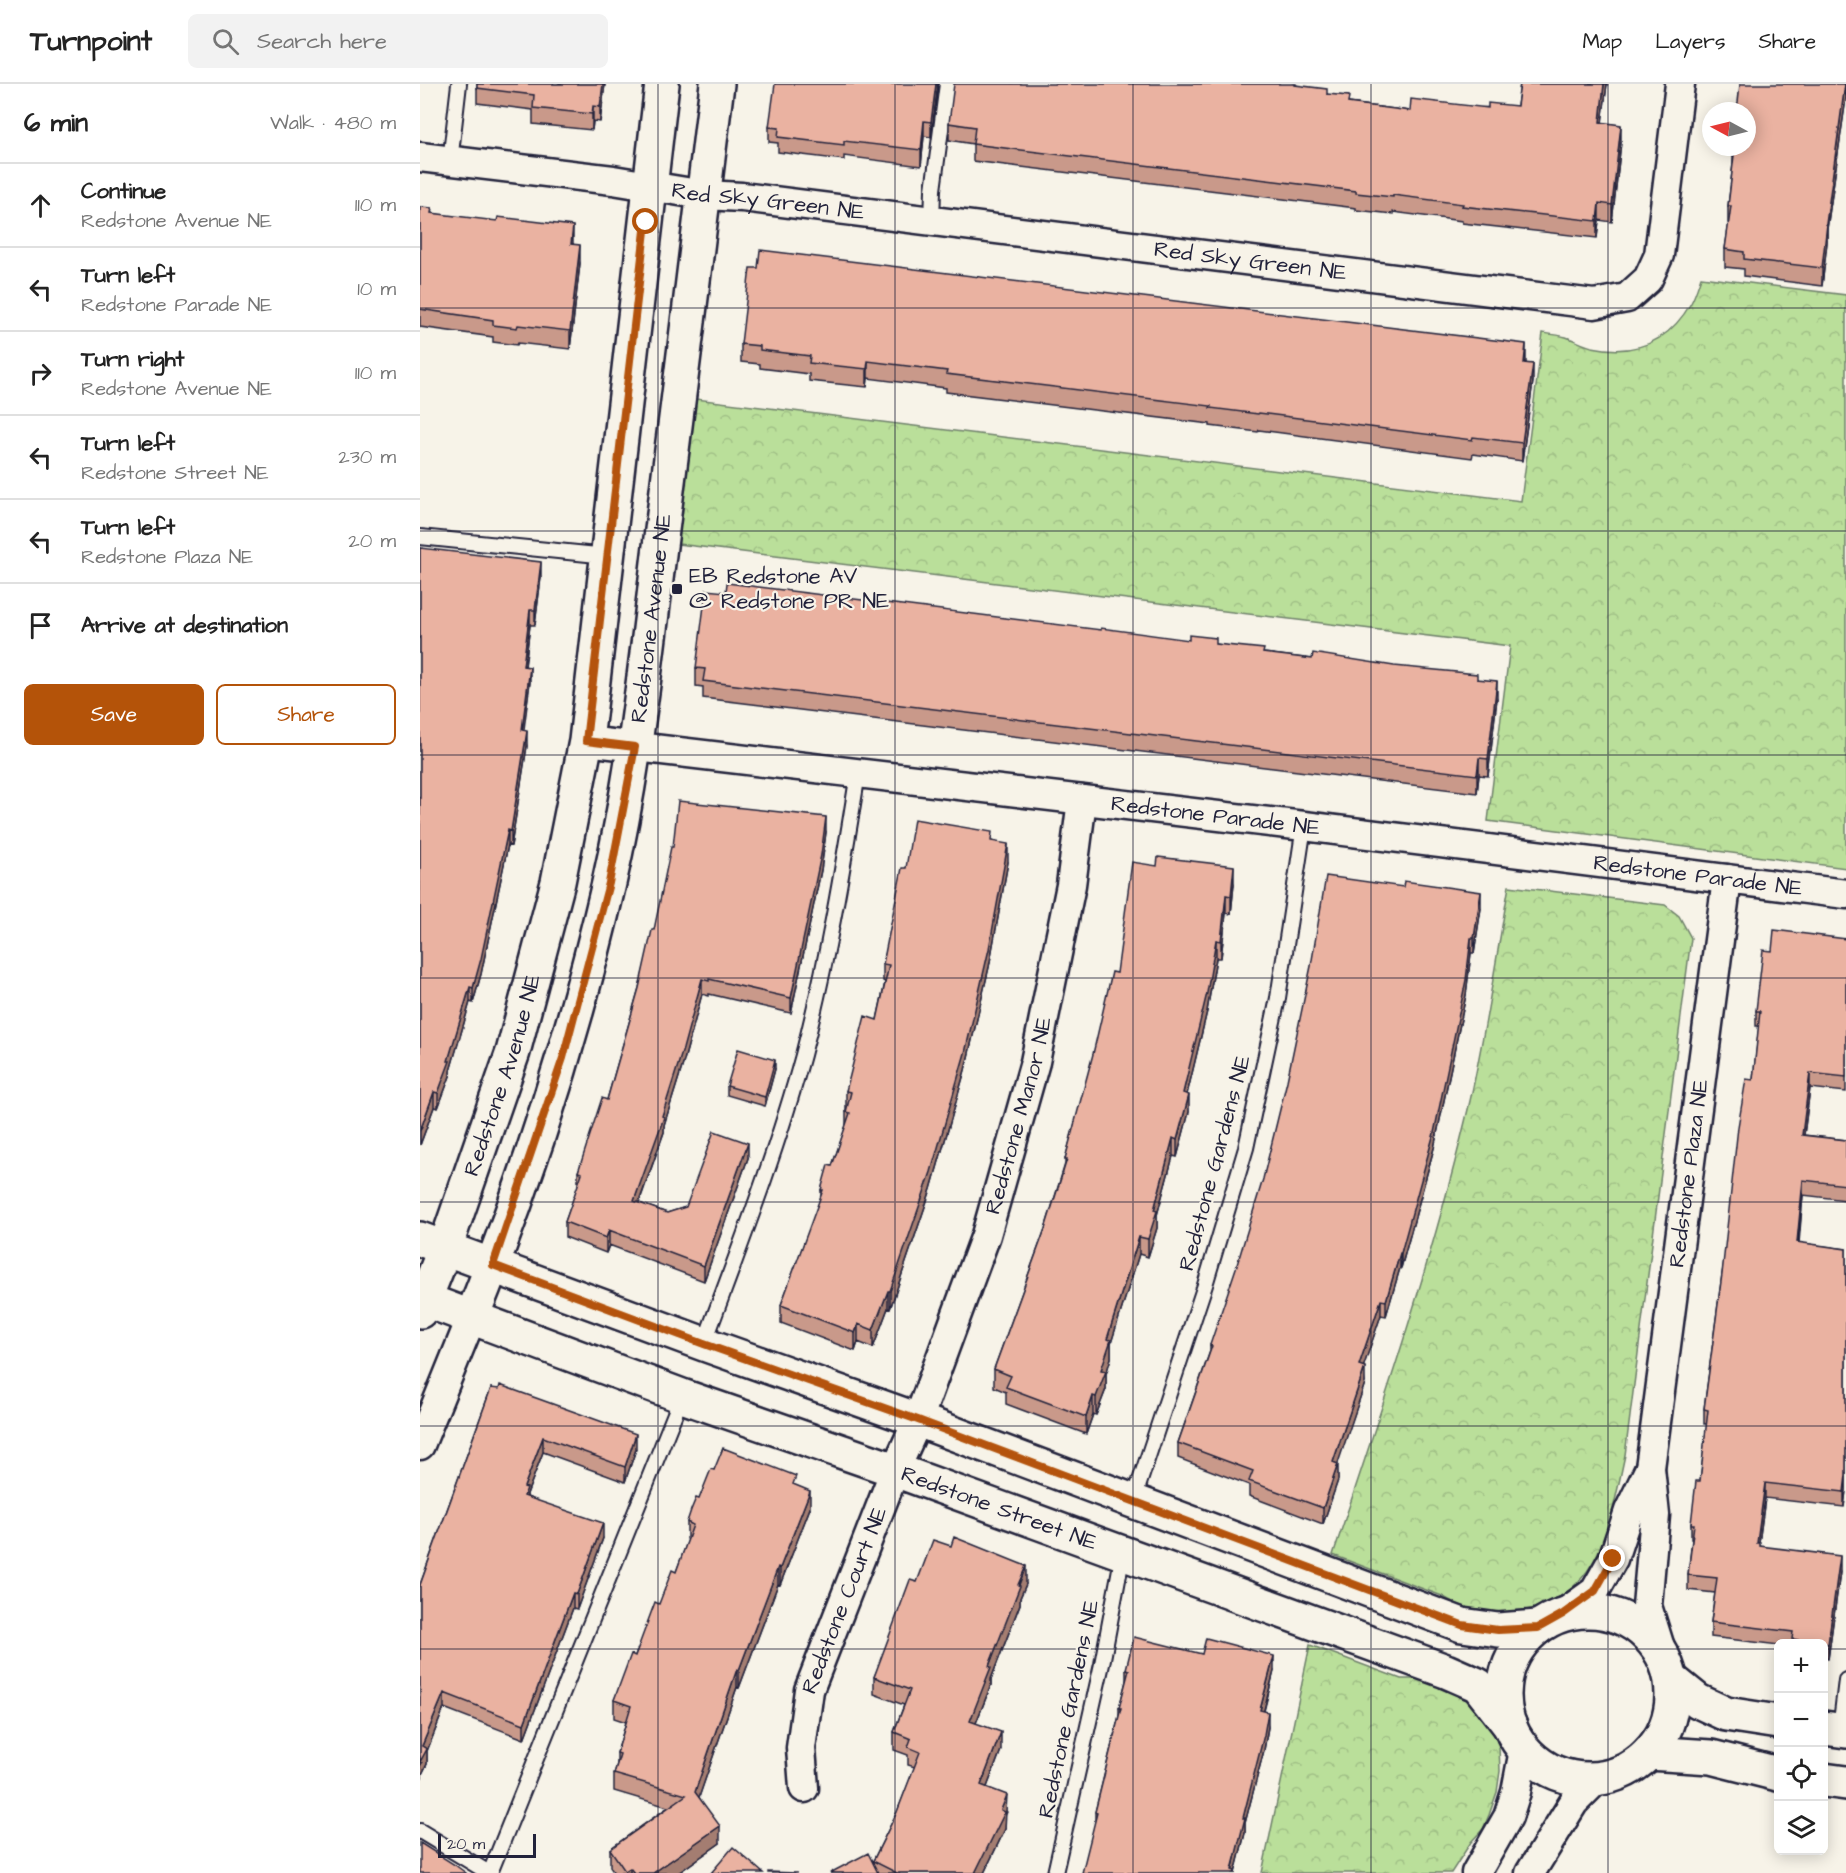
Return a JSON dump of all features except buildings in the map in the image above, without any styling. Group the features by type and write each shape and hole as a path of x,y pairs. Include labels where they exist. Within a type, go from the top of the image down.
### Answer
{"street":[{"name":"Redstone Avenue NE","path":"421,1303 433,1244 513,1052 558,882 586,741 662,84"},
{"name":"Redstone Avenue NE","path":"420,1445 493,1265 563,1058 609,883 635,747 717,84"},
{"name":"Red Sky Green NE","path":"420,158 613,180 704,195 742,197 1594,304 1627,298 1648,279 1659,255 1680,84"},
{"name":"Redstone Parade NE","path":"586,741 1304,826 1846,894"},
{"name":"Redstone Manor NE","path":"918,1420 986,1235 1035,1062 1071,885 1082,800"},
{"name":"Redstone Plaza NE","path":"1667,1667 1647,1606 1655,1515 1650,1468 1727,879"},
{"path":"433,1244 918,1420 1462,1625 1498,1630 1592,1611 1620,1617 1644,1632 1667,1667 1698,1701 1726,1714 1774,1721"},
{"name":"Redstone Street NE","path":"421,1303 895,1470 1446,1671 1478,1685 1517,1738"},
{"name":"Redstone Court NE","path":"804,1788 801,1748 809,1690 895,1470 918,1420"},
{"name":"Redstone Plaza NE","path":"1551,1621 1595,1591 1613,1559 1629,1511 1650,1468"},
{"path":"1476,1873 1508,1817 1516,1792 1517,1738 1504,1699 1508,1672 1519,1647 1551,1621"},
{"path":"1517,1738 1545,1767 1570,1778 1598,1779 1626,1771 1649,1753 1664,1732 1672,1707 1667,1667"},
{"path":"1649,1753 1711,1757 1774,1773"},
{"path":"1530,1873 1574,1802 1598,1779"},
{"path":"1828,1781 1846,1783"}],"lane":[{"path":"450,162 459,84"},
{"path":"932,222 933,190 947,84"},
{"path":"420,537 607,556"},
{"path":"704,1344 756,1203 802,1056 836,909 858,773"},
{"name":"Redstone Gardens NE","path":"1133,1502 1205,1285 1246,1148 1278,998 1304,826"},
{"path":"420,1831 490,1873 682,1395"},
{"name":"Redstone Gardens NE","path":"1055,1873 1102,1664 1123,1553"},
{"path":"1836,1730 1846,1680"}],"green space":[{"path":"1701,277 1846,295 1846,868 1488,821 1510,646 678,544 696,399 1521,501 1543,333 1608,349 1623,349 1649,343 1672,328 1682,316 1692,300"},
{"path":"1509,886 1665,905 1679,916 1691,938 1625,1455 1614,1506 1598,1553 1586,1574 1569,1591 1548,1603 1521,1611 1500,1613 1470,1609 1442,1596 1333,1555 1407,1330 1456,1159 1481,1048"},
{"path":"1310,1645 1401,1679 1414,1679 1427,1674 1468,1696 1492,1728 1499,1747 1500,1771 1497,1792 1483,1829 1471,1842 1451,1873 1262,1873"}],"place":[{"name":"EB Redstone AV @ Redstone PR NE","path":"677,589"}],"route":[{"path":"646,222 586,741 635,747 609,883 563,1058 493,1265 704,1344 918,1420 1462,1625 1498,1630 1538,1628 1563,1614 1595,1591 1613,1559"}]}
